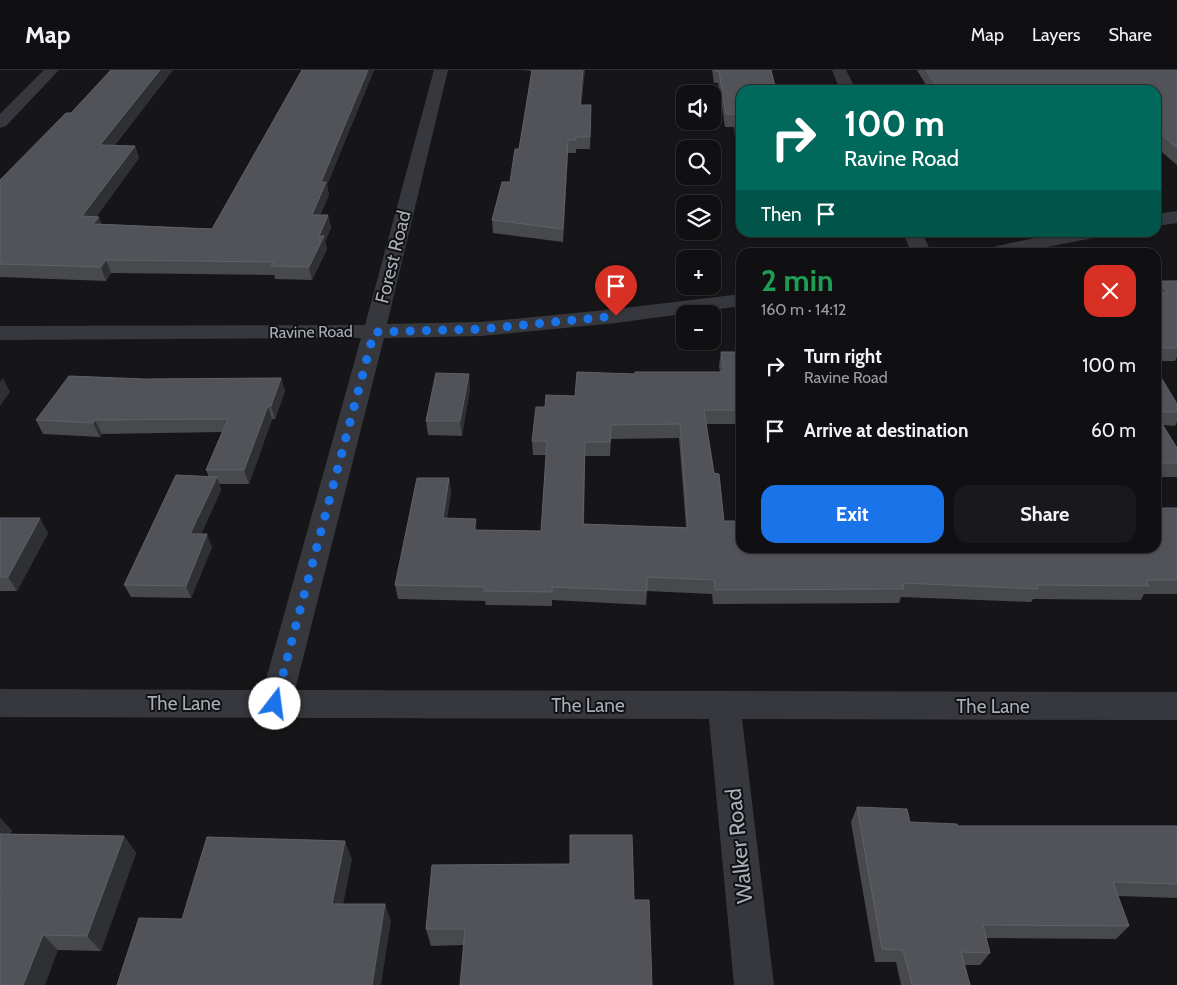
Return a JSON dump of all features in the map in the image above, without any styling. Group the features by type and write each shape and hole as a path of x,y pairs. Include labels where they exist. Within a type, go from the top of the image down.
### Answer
{"street":[{"path":"0,123 52,70"},
{"name":"Forest Road","path":"275,704 374,332 441,70"},
{"path":"839,70 846,85"},
{"path":"1161,219 1177,217"},
{"path":"1015,248 1068,237"},
{"name":"Ravine Road","path":"0,333 374,332 482,329 616,316 736,301"},
{"name":"The Lane","path":"0,703 1177,706"},
{"name":"Walker Road","path":"724,706 754,985"}],"building":[{"path":"111,70 160,70 100,145 135,146 82,216 99,217 93,224 212,229 302,70 368,70 321,182 326,182 312,215 328,215 319,236 324,236 309,267 271,266 274,262 106,260 101,267 0,264 0,180 66,113 71,113"},
{"path":"532,70 583,70 580,105 591,105 590,137 576,137 576,140 568,140 563,229 492,220 502,182 510,182 515,149 519,149"},
{"path":"771,70 775,85 736,85 736,121 735,114 726,114 719,71 715,71"},
{"path":"926,70 1177,70 1177,148 1161,134 1161,85 936,85"},
{"path":"1161,281 1177,281 1177,348 1161,348 1161,293 1168,293"},
{"path":"721,352 736,352 736,410 704,410 714,473 719,474 724,521 736,521 736,553 1161,553 1161,508 1177,508 1177,580 1146,580 1149,586 1037,585 1038,589 903,583 904,589 715,590 714,580 647,577 647,591 552,587 552,592 484,591 484,587 395,585 417,478 449,478 443,518 476,519 474,530 541,531 547,441 532,441 536,407 545,407 546,395 575,396 577,372 635,374 635,372 724,372","holes":["680,424 688,528 583,524 585,442 610,442 611,425"]},
{"path":"436,373 469,374 460,421 426,421"},
{"path":"69,376 145,379 281,378 271,406 268,406 244,470 206,470 228,419 95,420 93,423 36,420"},
{"path":"1161,377 1177,404 1177,412 1161,412"},
{"path":"1161,422 1177,448 1177,463 1161,463"},
{"path":"176,475 217,477 190,534 207,534 186,586 124,585"},
{"path":"0,518 40,518 8,577 0,577"},
{"path":"857,807 907,809 910,822 957,824 958,826 1177,826 1177,884 1113,882 1129,926 983,925 990,953 961,952 970,985 912,985 903,950 882,949"},
{"path":"0,834 124,836 87,936 43,935 23,985 0,985 0,897 2,892 0,892"},
{"path":"570,835 632,835 634,900 649,900 652,985 460,985 465,929 426,929 432,865 570,864"},
{"path":"207,837 345,841 332,904 385,904 372,985 117,985 139,918 182,919"}],"route":[{"path":"275,704 374,332 482,329 616,316"}]}
